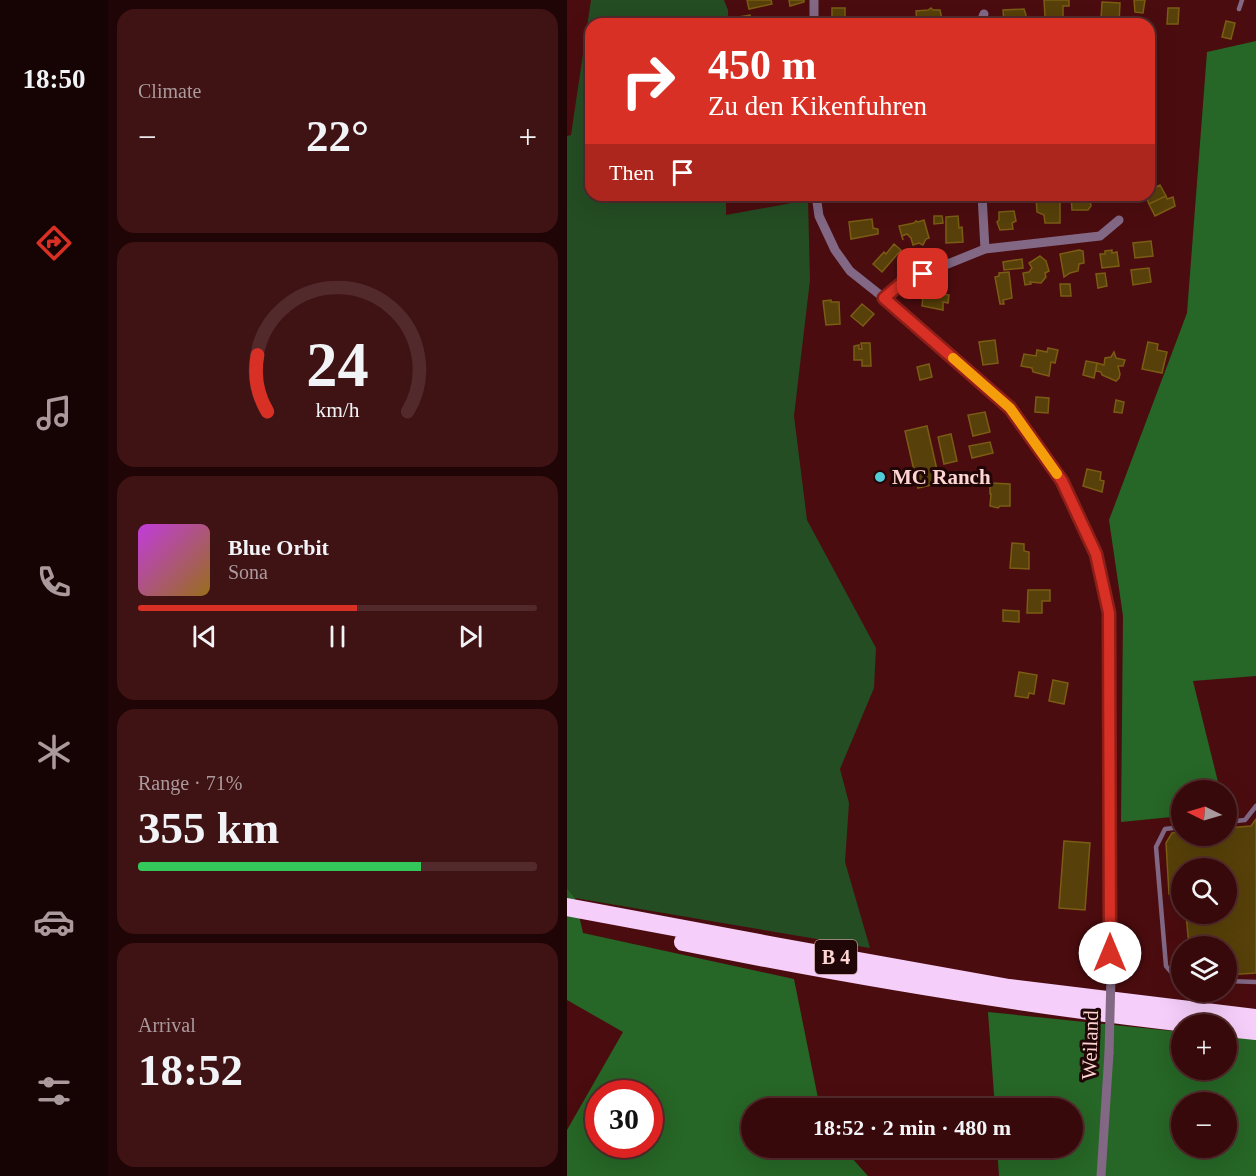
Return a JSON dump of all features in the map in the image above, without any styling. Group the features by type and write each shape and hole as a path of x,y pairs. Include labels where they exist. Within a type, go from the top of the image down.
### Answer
{"highway":[{"name":"B 4","path":"567,907 1009,988 1256,1018"},
{"name":"B 4","path":"567,919 773,960 996,998 1115,1016 1171,1022"},
{"path":"1237,1029 1256,1031"}],"street":[{"path":"814,0 814,18"},
{"path":"982,18 984,14"},
{"name":"Weiland","path":"817,201 819,216 835,250 850,271 1010,408 1062,481 1096,554 1109,613 1111,976 1109,1053 1101,1176"},
{"path":"982,201 985,249"},
{"path":"884,298 903,282 985,249 1100,236 1119,220"}],"lane":[{"path":"1239,9 1242,0"},
{"path":"1237,821 1245,820 1256,806"},
{"path":"1171,828 1165,829 1156,847 1166,966 1171,972"},
{"path":"1237,981 1256,982"}],"green space":[{"path":"591,0 724,0 728,10 728,18 588,18"},
{"path":"585,40 585,201 726,201 726,215 808,201 810,280 794,416 807,520 876,648 874,688 840,769 849,803 845,862 870,948 575,898 567,888 567,136 571,135"},
{"path":"1256,41 1256,676 1193,681 1218,780 1171,780 1171,817 1121,822 1123,616 1109,520 1187,313 1207,52"},
{"path":"567,888 575,898 583,933 794,979 818,1098 741,1098 741,1158 852,1158 868,1176 567,1176 567,1130 585,1098 585,1158 663,1158 663,1080 596,1080 623,1032 567,1000"},
{"path":"988,1012 1171,1031 1171,1080 1237,1080 1237,1037 1256,1039 1256,1176 999,1176 998,1158 1083,1158 1083,1098 994,1098"}],"building":[{"path":"747,0 771,0 772,4 749,9"},
{"path":"789,0 804,0 804,2 790,6"},
{"path":"1044,0 1069,0 1069,6 1063,6 1063,18 1045,17"},
{"path":"1134,0 1145,0 1143,13 1135,12"},
{"path":"1102,2 1120,3 1119,18 1101,18"},
{"path":"832,8 845,8 845,18 832,18"},
{"path":"931,8 940,10 942,18 917,18 916,11"},
{"path":"1168,8 1179,8 1178,24 1167,24"},
{"path":"1024,9 1026,15 1025,18 1004,18 1003,10"},
{"path":"750,15 751,18 738,18"},
{"path":"1226,21 1235,23 1231,39 1222,37"},
{"path":"1160,185 1166,196 1149,204 1148,201 1155,201 1155,187"},
{"path":"1166,196 1167,199 1173,197 1175,206 1155,216 1149,204"},
{"path":"1036,201 1060,201 1060,223 1045,223 1044,215 1037,212"},
{"path":"1071,201 1090,201 1091,206 1088,210 1072,210"},
{"path":"1014,211 1016,221 1012,223 1013,229 1000,230 997,222 999,212"},
{"path":"934,216 942,216 943,223 934,224"},
{"path":"958,216 959,228 962,227 963,242 946,243 946,217"},
{"path":"872,219 873,228 878,229 878,234 851,239 849,222"},
{"path":"924,220 929,238 923,245 919,243 913,245 907,234 902,236 903,240 899,226"},
{"path":"1151,241 1153,256 1135,258 1133,243"},
{"path":"894,244 901,250 882,272 873,264"},
{"path":"1112,250 1112,253 1117,252 1119,266 1102,268 1100,254"},
{"path":"1083,251 1084,263 1079,264 1078,271 1064,277 1060,254"},
{"path":"1040,256 1046,261 1049,271 1045,273 1046,277 1041,283 1030,282 1031,284 1025,285 1023,273 1029,272 1032,268 1029,263"},
{"path":"1022,259 1023,268 1004,270 1003,262"},
{"path":"1149,268 1151,282 1133,285 1131,270"},
{"path":"1009,272 1012,298 1003,300 1004,304 1000,304 995,277 999,276 999,273"},
{"path":"1105,273 1107,286 1098,288 1096,274"},
{"path":"1060,284 1070,284 1071,296 1061,296"},
{"path":"924,287 945,289 944,294 949,295 948,303 943,302 943,310 922,306"},
{"path":"831,300 831,302 839,302 840,324 826,325 823,301"},
{"path":"862,304 874,314 863,326 851,316"},
{"path":"995,340 998,363 983,365 979,342"},
{"path":"1148,342 1158,344 1157,350 1167,352 1162,373 1142,369"},
{"path":"861,343 870,343 871,366 862,366 862,360 854,360 854,346 859,345 859,349 862,349"},
{"path":"1048,348 1058,350 1055,363 1051,362 1049,376 1033,372 1032,368 1021,366 1024,354 1036,356 1037,350 1047,352"},
{"path":"1114,352 1116,358 1125,360 1123,366 1118,366 1120,374 1116,381 1096,371 1097,363 1104,365 1105,358 1111,357"},
{"path":"1086,361 1097,363 1094,378 1083,375"},
{"path":"929,364 932,377 920,380 917,367"},
{"path":"1036,397 1049,398 1048,413 1035,412"},
{"path":"1116,400 1124,402 1122,413 1114,412"},
{"path":"985,412 990,432 973,436 968,415"},
{"path":"927,426 940,483 918,488 905,431"},
{"path":"951,434 957,461 944,464 938,437"},
{"path":"990,442 993,453 972,458 969,446"},
{"path":"1087,469 1101,472 1100,480 1104,481 1102,492 1083,486"},
{"path":"990,483 1010,484 1010,506 998,508 990,506"},
{"path":"1012,543 1024,544 1024,551 1029,552 1029,569 1010,568"},
{"path":"1028,590 1050,590 1050,601 1042,601 1042,613 1027,613"},
{"path":"1003,610 1019,611 1019,622 1003,621"},
{"path":"1019,672 1037,675 1034,694 1029,693 1028,698 1015,696"},
{"path":"1053,680 1068,683 1064,704 1049,701"},
{"path":"1256,819 1256,973 1237,974 1237,936 1188,936 1187,924 1237,924 1237,858 1171,858 1171,894 1169,894 1166,843 1171,835 1171,846 1237,846 1237,827 1251,826"},
{"path":"1064,841 1090,843 1085,910 1059,908"}],"slow traffic":[{"path":"953,358 1010,408 1057,474"}],"place":[{"name":"MC Ranch","path":"880,477"}],"route":[{"path":"923,274 903,282 884,298 1010,408 1062,481 1096,554 1109,613 1110,953"}]}
